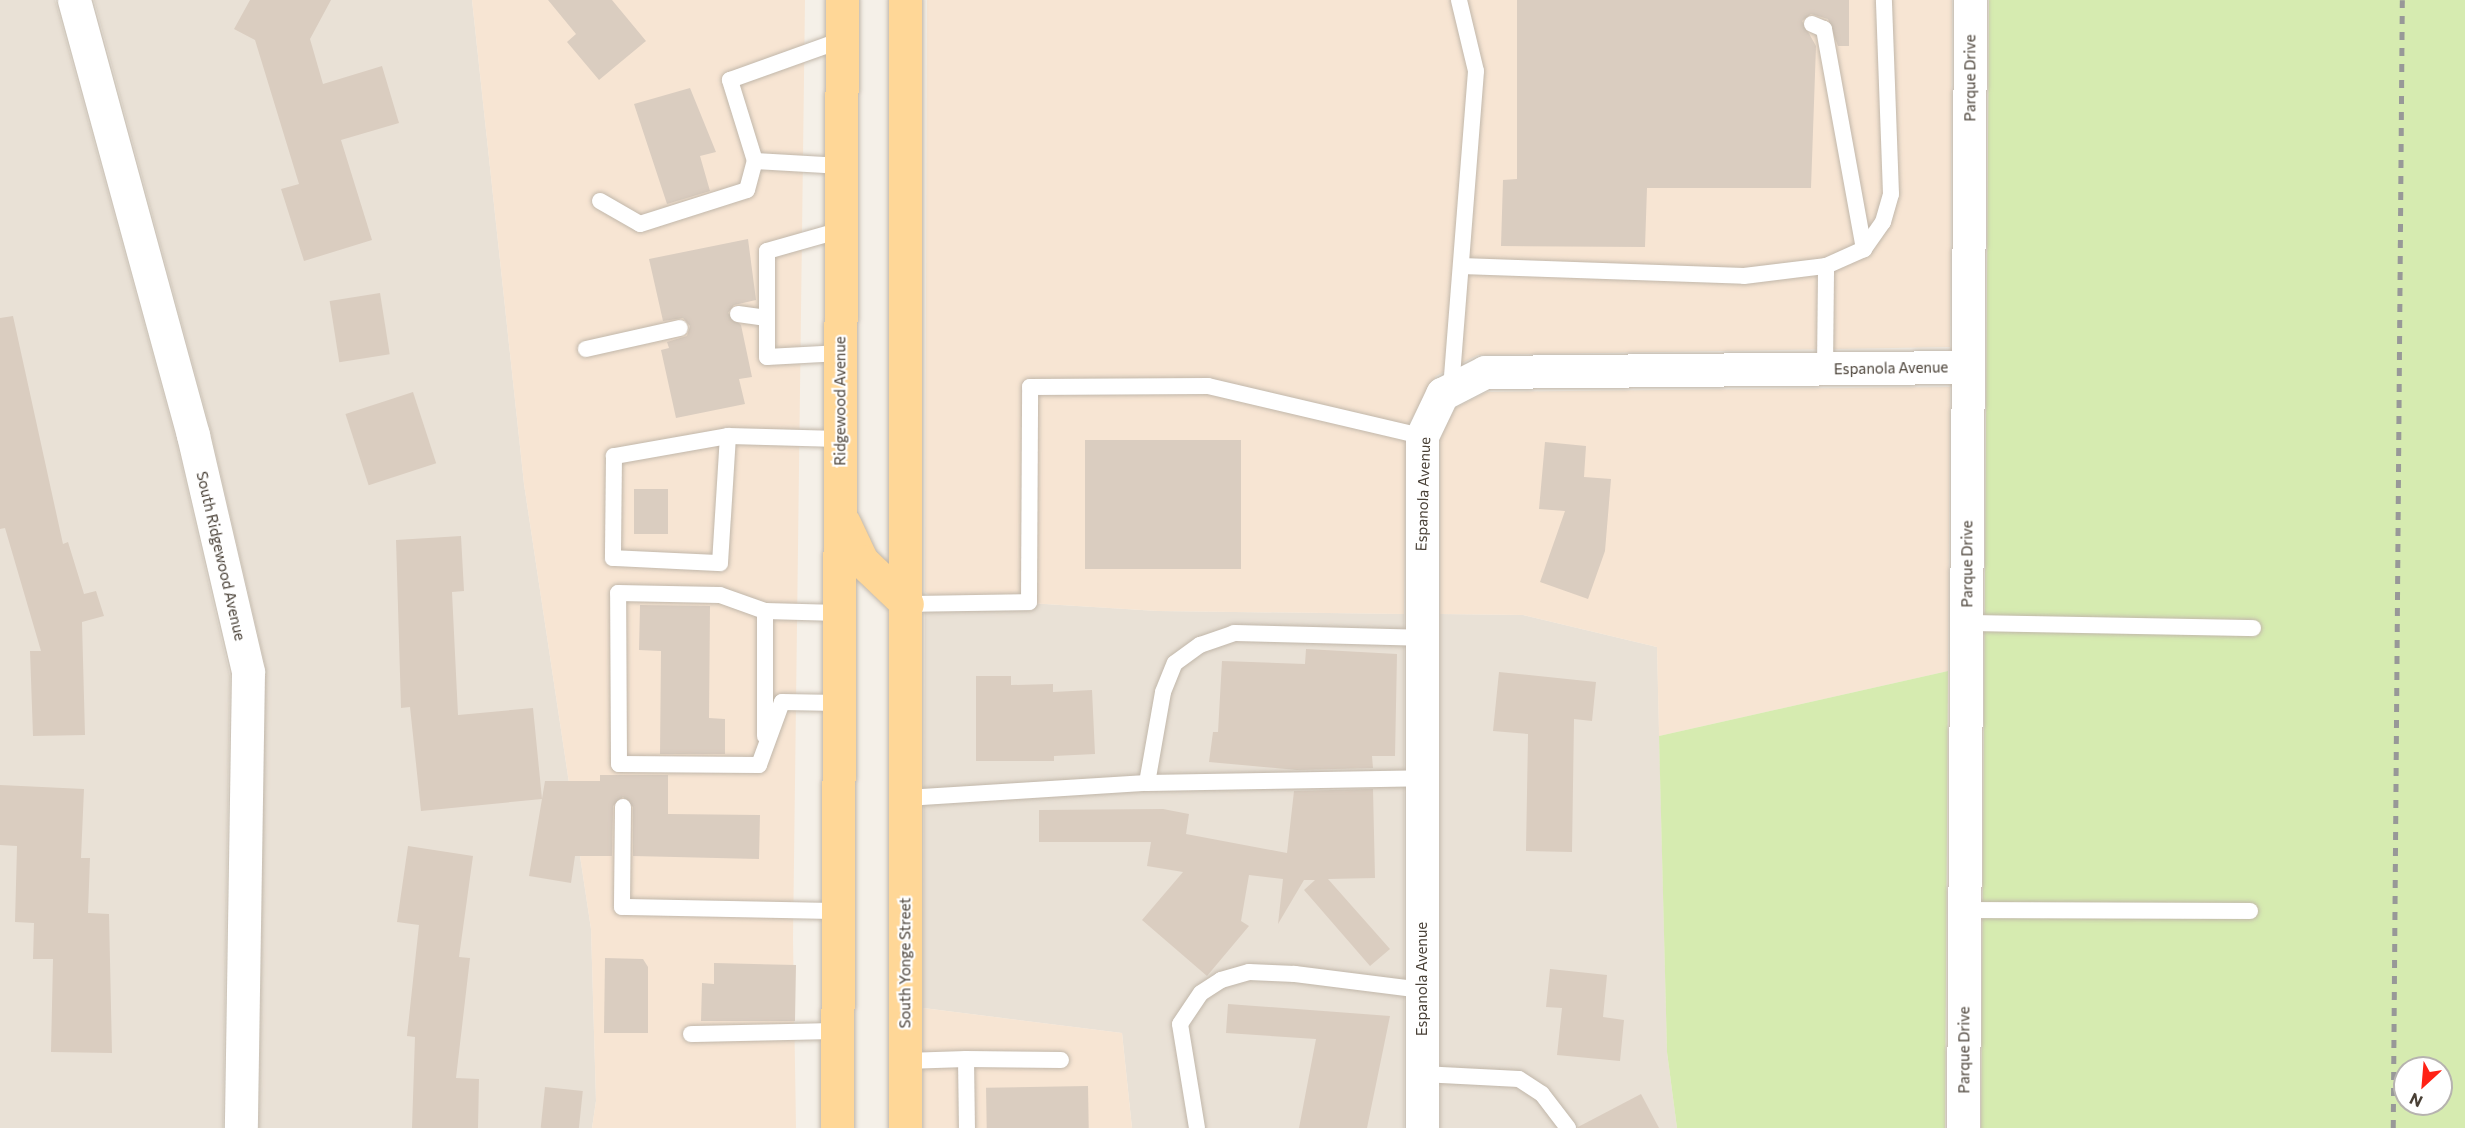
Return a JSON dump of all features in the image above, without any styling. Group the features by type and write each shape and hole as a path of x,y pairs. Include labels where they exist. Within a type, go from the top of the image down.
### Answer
{"main road":[{"name":"Ridgewood Avenue","path":"838,911 842,0"},
{"path":"906,0 906,798"},
{"path":"840,516 862,561 907,603"},
{"name":"South Yonge Street","path":"905,1128 906,798"},
{"path":"837,1128 838,911"}],"street":[{"name":"South Ridgewood Avenue","path":"74,0 193,435 248,672 241,1128"},
{"name":"Parque Drive","path":"1963,1128 1970,0"},
{"name":"Espanola Avenue","path":"1422,1128 1422,436 1442,394 1485,372 1968,367"}],"lane":[{"path":"1451,389 1476,71 1459,0"},
{"path":"1461,266 1744,276 1826,266 1864,249 1882,222 1891,194 1884,0"},
{"path":"1812,24 1824,29 1864,249"},
{"path":"600,201 640,224 747,190 755,161 730,80 842,40"},
{"path":"755,161 842,166"},
{"path":"841,353 767,357 767,251 842,230"},
{"path":"1825,368 1826,266"},
{"path":"738,314 767,318"},
{"path":"586,349 680,328"},
{"path":"907,603 1029,602 1030,387 1208,386 1422,436"},
{"path":"728,436 720,563 613,558 614,456 728,436 840,439"},
{"path":"839,613 765,611 720,595 618,593 619,764 759,765 782,702 839,703"},
{"path":"765,611 765,748"},
{"path":"1966,623 2253,628"},
{"path":"1147,783 1163,692 1175,663 1200,645 1234,633 1421,638"},
{"path":"906,798 1147,783 1422,778"},
{"path":"623,807 622,907 838,911"},
{"path":"1965,910 2250,911"},
{"path":"1197,1128 1180,1023 1202,993 1221,980 1249,972 1422,990"},
{"path":"691,1034 838,1031"},
{"path":"966,1059 967,1128"},
{"path":"905,1061 1061,1060"},
{"path":"1422,1074 1519,1079 1549,1100 1568,1128"}],"shaded area":[{"path":"0,0 55,0 176,441 230,676 223,1128 0,1128"},
{"path":"94,0 472,0 524,484 591,929 596,1101 592,1128 259,1128 265,665 210,427"},
{"path":"472,0 805,0 793,939 796,1128 592,1128 596,1101 591,929 524,484"},
{"path":"927,0 1952,0 1950,347 1478,355 1436,376 1406,429 1404,614 1158,611 932,597 925,592"},
{"path":"1950,387 1948,671 1659,736 1657,647 1523,615 1440,614 1440,439 1455,408 1487,392"},
{"path":"932,597 1158,611 1404,614 1404,1128 1132,1128 1122,1033 923,1008 925,608"},
{"path":"1440,614 1523,615 1657,647 1667,1052 1677,1128 1440,1128"},
{"path":"923,1008 1122,1033 1132,1128 923,1128"}],"green space":[{"path":"1989,0 2465,0 2465,1128 1981,1128"},
{"path":"1948,671 1945,1128 1677,1128 1667,1052 1659,736"}],"building":[{"path":"250,0 331,0 310,39 323,84 382,66 399,123 341,140 372,240 304,261 281,189 299,184 255,40 234,29"},
{"path":"548,0 612,0 646,41 599,80 567,42 576,34"},
{"path":"1517,0 1849,0 1849,46 1838,46 1828,19 1811,14 1802,21 1816,46 1811,188 1647,188 1645,247 1501,246 1503,180 1517,179"},
{"path":"690,88 716,152 700,156 710,191 667,204 634,104"},
{"path":"748,239 756,300 734,305 728,313 741,325 752,377 739,379 745,404 676,418 661,350 669,348 667,342 687,336 690,326 683,318 663,321 649,259"},
{"path":"380,293 390,354 339,362 330,301"},
{"path":"13,316 63,544 68,542 84,594 96,591 104,616 82,622 85,735 33,736 30,651 41,651 5,528 0,529 0,318"},
{"path":"413,392 436,463 369,485 345,414"},
{"path":"1085,440 1241,440 1241,569 1085,569"},
{"path":"1545,442 1586,446 1584,477 1611,479 1605,551 1588,599 1540,582 1565,511 1539,509"},
{"path":"634,489 668,489 668,534 634,534"},
{"path":"461,536 464,591 452,592 458,715 533,708 542,799 421,811 410,707 401,708 396,540"},
{"path":"640,605 710,606 709,718 725,719 725,754 660,754 661,651 639,650"},
{"path":"1306,649 1397,654 1395,756 1372,756 1373,768 1297,770 1209,762 1213,732 1218,732 1222,661 1305,664"},
{"path":"1499,672 1596,682 1592,721 1574,719 1572,852 1526,851 1528,734 1493,731"},
{"path":"976,676 1011,676 1011,685 1053,684 1053,692 1092,690 1095,754 1054,756 1054,761 976,761"},
{"path":"600,775 668,775 668,814 760,815 759,859 633,856 633,807 623,797 613,806 612,856 575,856 571,883 529,876 545,781 600,781"},
{"path":"0,785 84,789 81,858 90,858 88,913 109,914 112,1053 51,1052 53,959 33,959 34,923 15,922 17,846 0,845"},
{"path":"1373,789 1375,878 1328,879 1390,949 1370,966 1304,890 1315,880 1304,880 1278,924 1283,879 1249,875 1241,921 1249,926 1207,976 1142,920 1183,872 1147,866 1151,842 1039,842 1039,810 1163,809 1189,814 1186,834 1287,853 1294,791"},
{"path":"408,846 473,856 459,957 470,958 456,1078 479,1079 478,1128 412,1128 415,1037 407,1036 419,925 397,922"},
{"path":"605,958 643,959 648,967 648,1033 604,1033"},
{"path":"714,963 796,965 795,1021 701,1021 702,983 714,984"},
{"path":"1550,969 1607,975 1603,1017 1624,1020 1620,1061 1557,1055 1562,1008 1546,1007"},
{"path":"1228,1004 1390,1016 1367,1128 1299,1128 1316,1039 1226,1033"},
{"path":"1088,1086 1089,1128 987,1128 986,1088"},
{"path":"545,1087 583,1091 579,1128 541,1128"},
{"path":"1641,1094 1659,1128 1578,1128 1578,1127"}],"railway":[{"path":"2393,1128 2402,0"}]}
